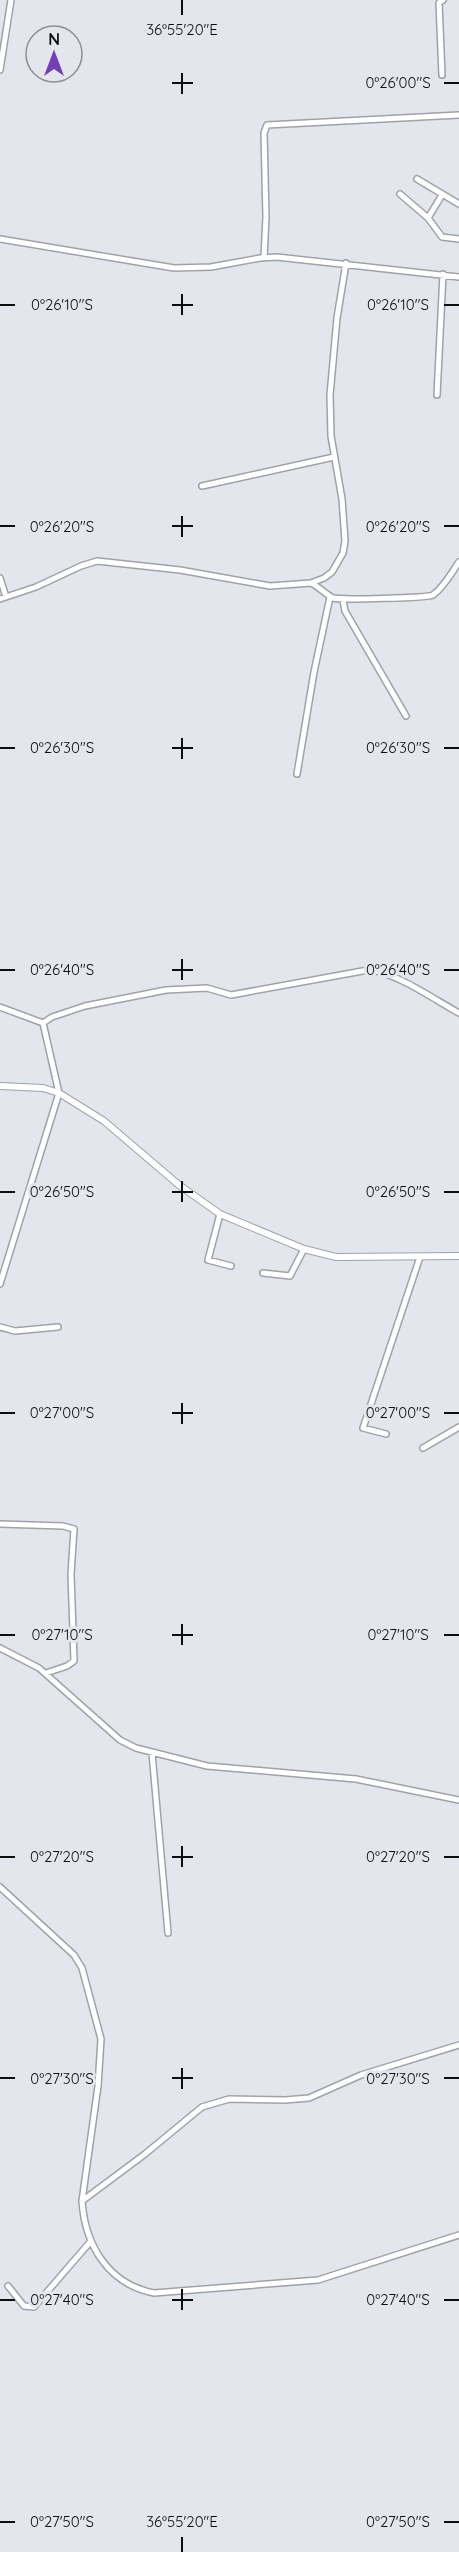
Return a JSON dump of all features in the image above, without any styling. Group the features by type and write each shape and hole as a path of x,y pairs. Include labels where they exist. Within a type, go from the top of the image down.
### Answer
{"street":[{"path":"0,70 10,0"},
{"path":"442,75 438,13 439,3 443,0"},
{"path":"264,258 266,217 264,133 267,125 459,115"},
{"path":"417,179 459,204"},
{"path":"400,194 428,218 442,237 459,239"},
{"path":"428,218 442,195"},
{"path":"0,239 174,268 211,267 264,258 346,263 459,277"},
{"path":"0,578 3,598 36,587 73,569 97,561 180,570 270,586 310,583 332,572 343,553 345,541 342,499 334,457 330,395 346,263"},
{"path":"437,395 443,274"},
{"path":"202,486 334,457"},
{"path":"310,583 324,589 330,597 342,600 431,597 459,562"},
{"path":"297,774 314,672 330,597"},
{"path":"342,600 345,611 406,716"},
{"path":"43,1023 52,1017 85,1006 166,990 207,988 231,994 368,970 380,970 392,975 459,1013"},
{"path":"0,1007 43,1023"},
{"path":"0,1284 59,1093 43,1023"},
{"path":"0,1086 43,1088 59,1093 104,1121 179,1185 220,1214 304,1249 336,1257 459,1256"},
{"path":"220,1214 208,1260 231,1266"},
{"path":"263,1272 290,1276 304,1249"},
{"path":"386,1434 363,1428 420,1257"},
{"path":"0,1327 15,1331 58,1327"},
{"path":"423,1448 459,1427"},
{"path":"0,1524 63,1526 74,1529 71,1574 74,1661 72,1664 46,1673"},
{"path":"0,1648 46,1673 120,1740 152,1753 207,1766 356,1779 459,1800"},
{"path":"152,1753 168,1933"},
{"path":"0,1887 74,1955 82,1968 101,2039 98,2086 82,2201 83,2217 97,2254 125,2283 136,2289 154,2293 318,2280 459,2235"},
{"path":"82,2201 145,2154 202,2107 229,2099 309,2098 361,2075 459,2045"},
{"path":"8,2286 24,2306 34,2307 91,2241"}]}
